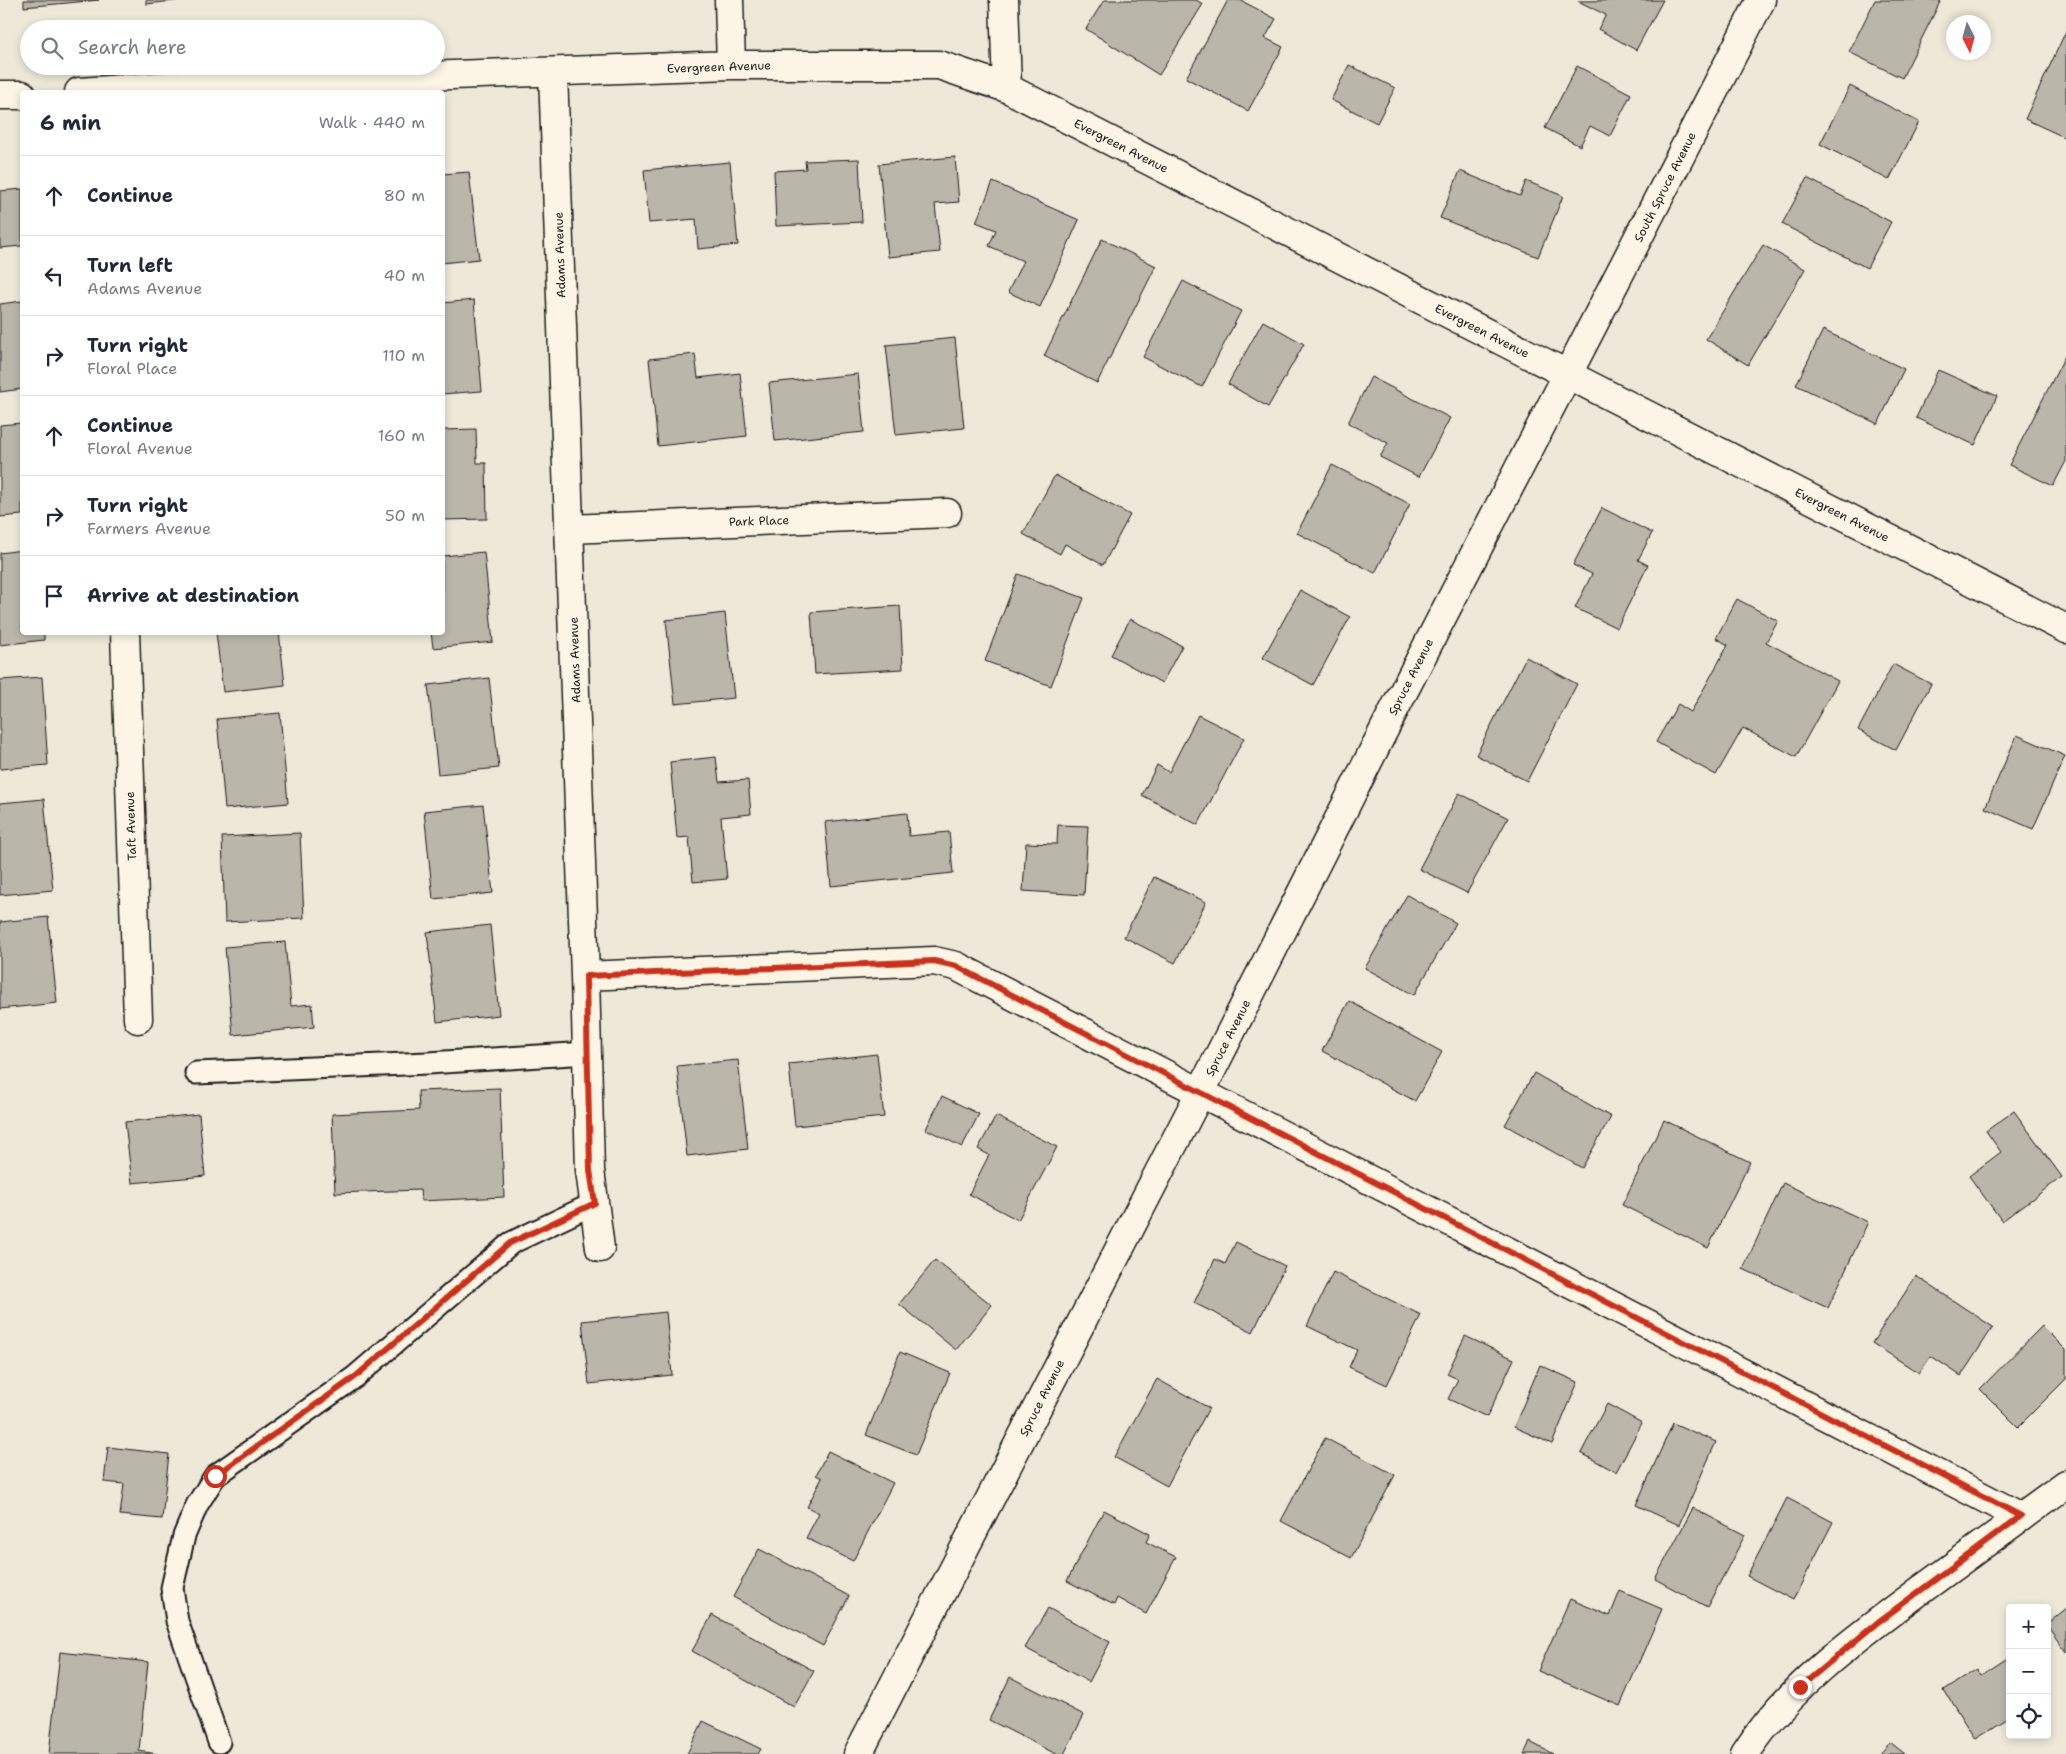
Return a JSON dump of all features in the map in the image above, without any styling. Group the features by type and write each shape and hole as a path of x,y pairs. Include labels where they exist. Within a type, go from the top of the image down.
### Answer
{"street":[{"path":"729,0 731,65"},
{"path":"1004,0 1007,88"},
{"name":"South Spruce Avenue","path":"1568,374 1761,0"},
{"name":"Evergreen Avenue","path":"130,90 198,84 731,65 939,65 1007,88 2066,630"},
{"name":"Adams Avenue","path":"554,72 586,976 590,1170 600,1248"},
{"path":"0,96 20,95"},
{"name":"Spruce Avenue","path":"858,1754 1200,1093 1568,374"},
{"name":"Park Place","path":"570,528 947,513"},
{"name":"Taft Avenue","path":"125,635 138,1019"},
{"path":"586,976 934,961 956,966 2021,1516"},
{"path":"1745,1754 1759,1732 1800,1687 1878,1622 2066,1484"}],"lane":[{"path":"196,1073 428,1063 588,1053"},
{"path":"219,1742 177,1621 172,1588 184,1536 197,1505 215,1476 355,1377 510,1243 595,1203"}],"building":[{"path":"24,0 99,0 24,7"},
{"path":"146,0 183,0 146,4"},
{"path":"1104,0 1196,0 1203,4 1159,75 1086,29"},
{"path":"1228,0 1240,0 1276,19 1265,38 1283,47 1248,111 1186,78"},
{"path":"1663,0 1636,50 1598,29 1606,15 1578,1"},
{"path":"1875,0 1941,0 1902,78 1849,52"},
{"path":"2066,31 2066,138 2025,119"},
{"path":"1349,65 1395,88 1377,123 1331,100"},
{"path":"1577,66 1631,94 1610,136 1590,126 1580,146 1545,128"},
{"path":"1850,86 1919,122 1889,180 1820,144"},
{"path":"955,157 959,202 935,204 940,252 888,257 879,164"},
{"path":"859,159 862,222 776,226 774,171 806,169 805,161"},
{"path":"730,162 738,245 698,249 696,219 649,223 644,170"},
{"path":"1460,171 1520,196 1526,181 1563,196 1538,257 1440,218"},
{"path":"469,172 479,259 445,263 445,174"},
{"path":"1807,178 1891,222 1867,268 1782,224"},
{"path":"993,182 1079,220 1040,307 1008,292 1023,261 989,246 996,230 976,222"},
{"path":"20,189 20,246 0,248 0,191"},
{"path":"1102,239 1156,266 1097,383 1044,356"},
{"path":"1763,245 1805,269 1748,365 1706,339"},
{"path":"1183,281 1241,311 1202,387 1143,357"},
{"path":"474,300 482,391 445,394 445,303"},
{"path":"20,301 20,389 0,392 0,304"},
{"path":"1263,321 1304,344 1268,407 1228,384"},
{"path":"1823,330 1904,369 1878,424 1796,385"},
{"path":"955,338 964,428 896,435 886,345"},
{"path":"695,354 698,378 740,373 747,436 658,446 649,359"},
{"path":"2065,356 2066,461 2053,486 2009,465"},
{"path":"1938,370 1997,396 1975,445 1916,418"},
{"path":"858,374 864,432 775,441 769,383"},
{"path":"1371,377 1450,418 1419,477 1380,457 1388,443 1348,423"},
{"path":"20,423 20,515 0,517 0,425"},
{"path":"476,429 477,463 486,463 487,519 445,520 445,430"},
{"path":"1332,465 1410,504 1375,573 1297,533"},
{"path":"1055,475 1130,515 1103,565 1065,544 1060,554 1023,534"},
{"path":"1602,508 1652,533 1638,560 1648,565 1617,628 1575,608 1592,574 1573,565"},
{"path":"20,550 20,635 44,635 44,640 0,645 0,553"},
{"path":"484,552 493,642 433,648 431,635 445,635 445,556"},
{"path":"1018,574 1084,598 1051,686 985,661"},
{"path":"1300,590 1350,617 1313,685 1263,658"},
{"path":"1737,599 1778,621 1766,642 1838,681 1796,757 1743,728 1716,775 1656,742 1678,704 1691,712 1728,645 1716,638"},
{"path":"900,606 903,669 815,674 811,612"},
{"path":"725,613 734,698 675,704 666,620"},
{"path":"1130,619 1182,646 1162,683 1111,655"},
{"path":"216,635 279,635 285,685 223,692"},
{"path":"1526,657 1577,684 1527,781 1476,755"},
{"path":"1893,664 1931,684 1896,750 1858,730"},
{"path":"42,677 48,765 0,769 0,680"},
{"path":"489,678 499,768 438,774 428,685"},
{"path":"280,713 288,803 225,809 217,719"},
{"path":"1198,715 1244,738 1198,825 1142,795 1157,765 1169,772"},
{"path":"2017,735 2065,756 2033,829 1985,808"},
{"path":"716,757 719,782 748,780 751,814 721,817 727,879 693,882 689,837 677,838 670,762"},
{"path":"1459,793 1508,818 1467,893 1419,869"},
{"path":"44,799 53,890 0,895 0,803"},
{"path":"483,805 493,893 433,899 424,811"},
{"path":"907,813 909,836 949,832 953,873 831,886 825,822"},
{"path":"1058,825 1088,826 1084,895 1023,891 1026,843 1057,844"},
{"path":"300,833 304,918 225,922 222,837"},
{"path":"1154,877 1206,902 1175,963 1124,937"},
{"path":"1407,895 1456,923 1414,995 1365,968"},
{"path":"48,917 57,1003 0,1009 0,922"},
{"path":"490,925 499,1015 437,1022 427,932"},
{"path":"285,942 291,1006 312,1004 314,1027 233,1035 225,947"},
{"path":"1349,1001 1442,1052 1415,1101 1322,1051"},
{"path":"877,1054 884,1117 795,1126 789,1064"},
{"path":"738,1060 748,1149 687,1156 677,1066"},
{"path":"1534,1073 1611,1117 1582,1168 1505,1125"},
{"path":"500,1088 504,1197 421,1201 420,1190 335,1193 332,1114 419,1110 418,1091"},
{"path":"942,1096 979,1114 962,1147 926,1129"},
{"path":"2014,1111 2062,1177 2002,1221 1969,1176 2001,1152 1986,1131"},
{"path":"199,1114 205,1176 132,1183 125,1122"},
{"path":"996,1116 1057,1147 1018,1220 969,1194 989,1155 978,1149"},
{"path":"1664,1120 1750,1162 1708,1248 1622,1205"},
{"path":"1783,1183 1868,1222 1828,1308 1743,1269"},
{"path":"1236,1242 1285,1266 1253,1332 1194,1303 1215,1259 1225,1264"},
{"path":"935,1260 992,1305 956,1350 899,1304"},
{"path":"1333,1272 1421,1315 1387,1385 1349,1367 1357,1350 1307,1326"},
{"path":"1916,1276 1993,1327 1961,1376 1931,1356 1919,1373 1872,1343"},
{"path":"666,1312 672,1375 589,1384 582,1321"},
{"path":"2042,1326 2066,1350 2066,1379 2018,1427 1980,1389"},
{"path":"1465,1336 1514,1359 1487,1417 1448,1399 1458,1379 1447,1374"},
{"path":"900,1352 950,1373 916,1455 866,1435"},
{"path":"1540,1365 1578,1382 1552,1444 1514,1427"},
{"path":"1157,1379 1209,1408 1167,1486 1114,1457"},
{"path":"1607,1404 1642,1423 1616,1472 1581,1453"},
{"path":"1673,1423 1716,1442 1679,1525 1636,1505"},
{"path":"1325,1438 1395,1475 1351,1558 1281,1521"},
{"path":"108,1447 169,1454 162,1519 120,1515 124,1484 104,1482"},
{"path":"828,1451 893,1483 853,1561 806,1538 819,1513 807,1507 822,1478 816,1475"},
{"path":"1787,1498 1833,1522 1793,1600 1747,1576"},
{"path":"1693,1508 1745,1535 1707,1607 1655,1579"},
{"path":"1104,1510 1150,1534 1146,1542 1176,1557 1146,1614 1117,1598 1114,1605 1067,1581"},
{"path":"759,1549 849,1596 823,1646 733,1597"},
{"path":"1620,1591 1662,1609 1620,1706 1538,1671 1570,1599 1610,1616"},
{"path":"1048,1608 1110,1642 1089,1682 1025,1648"},
{"path":"2066,1609 2066,1651 2051,1630 2051,1621"},
{"path":"712,1615 814,1671 794,1707 692,1651"},
{"path":"60,1652 148,1662 139,1751 157,1754 49,1754"},
{"path":"2006,1660 2006,1720 1975,1739 1944,1690 1977,1669 1981,1676"},
{"path":"1010,1677 1084,1715 1064,1754 1056,1754 989,1720"},
{"path":"703,1721 761,1749 758,1754 687,1754"},
{"path":"1530,1742 1553,1754 1524,1754"},
{"path":"1890,1742 1905,1754 1880,1754"}],"route":[{"path":"215,1476 355,1377 510,1243 595,1203 590,1170 586,976 934,961 956,966 2021,1516 1878,1622 1800,1687"}]}
